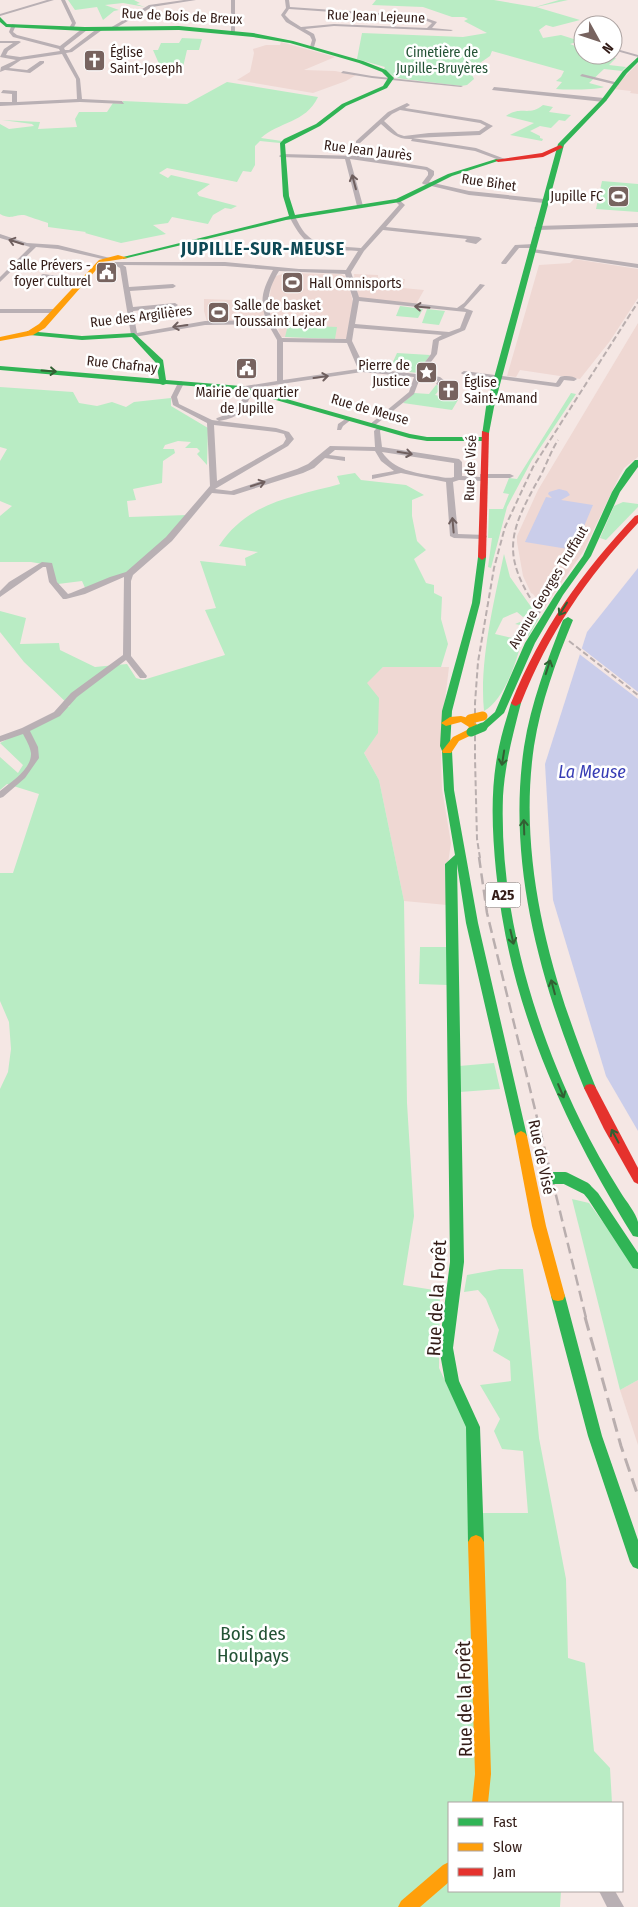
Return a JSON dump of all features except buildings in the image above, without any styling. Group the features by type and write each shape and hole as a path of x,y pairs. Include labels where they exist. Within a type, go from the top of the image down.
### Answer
{"main road":[{"name":"Rue de Bois de Breux","path":"4,22 86,29 178,28 233,32 312,47 375,66 391,78"},
{"path":"0,339 30,332 42,326 87,277 114,261 292,216 398,201 450,175 502,159 542,154 560,148 564,140 604,100 637,59"},
{"path":"292,216 286,196 282,144 286,140 318,125 344,105 385,87 391,78"},
{"name":"Rue de Visé","path":"560,148 544,201 484,439 483,536 479,587 450,706 447,711 444,746 447,751 448,790 472,923 531,1180 539,1226 595,1436 638,1562"},
{"name":"Rue des Argilières","path":"30,332 48,336 87,338 134,335"},
{"path":"134,335 160,362 163,383"},
{"name":"Rue Chafnay","path":"0,368 54,371 163,383 246,389"},
{"name":"Rue de Meuse","path":"246,389 375,427 427,439 484,439"},
{"name":"Avenue Georges Truffaut","path":"467,724 483,721 502,705 531,642 562,592 586,559 623,480 638,462"},
{"name":"A25","path":"638,516 581,582 556,620 528,671 514,709 504,752 498,797 498,828 503,896 527,998 544,1049 573,1118 607,1182 638,1232"},
{"name":"A25","path":"638,529 593,580 559,639 547,671 536,712 530,740 523,798 530,897 555,994 576,1055 601,1112 638,1179"},
{"path":"450,706 467,724"},
{"path":"453,719 467,724 452,733 446,726 453,719"},
{"path":"447,751 467,724"},
{"name":"Rue de la Forêt","path":"461,856 450,864 457,1262 446,1348 452,1381 473,1427 483,1774 480,1802"},
{"path":"531,1180 565,1178 585,1188 593,1196 638,1264"},
{"path":"407,1907 448,1871"}],"street":[{"path":"52,0 4,22 15,36 63,51 78,80 80,100"},
{"path":"63,0 74,23 71,28"},
{"path":"1,69 20,59 70,51 106,28 151,6 194,0"},
{"path":"232,0 233,32"},
{"path":"287,0 288,8 283,15 288,21 312,35 314,40 312,47"},
{"path":"288,8 420,17 435,22 428,29"},
{"name":"Rue Jean Lejeune","path":"301,28 334,25 451,30"},
{"path":"63,51 86,29"},
{"path":"0,42 27,40"},
{"path":"19,42 6,50 6,53 2,56 42,62"},
{"path":"6,53 36,57"},
{"path":"623,53 637,59"},
{"path":"1,69 28,72 45,60 29,58"},
{"path":"343,72 461,86"},
{"path":"582,75 616,84"},
{"path":"494,89 604,100"},
{"path":"3,92 15,92 14,103"},
{"path":"0,104 80,100 122,103"},
{"path":"358,142 390,113 407,105"},
{"path":"401,109 481,122 490,126 480,133 419,139"},
{"path":"382,122 396,135 404,138 476,150 502,159"},
{"path":"375,127 388,128"},
{"name":"Rue Jean Jaurès","path":"282,156 348,157 427,169 431,171 432,175 425,183 430,184"},
{"path":"348,157 360,206"},
{"name":"Rue Bihet","path":"430,184 470,193 544,201"},
{"path":"362,370 349,341 356,299 348,272 362,250 402,205 398,201"},
{"path":"292,216 304,237 309,240 321,244 362,250"},
{"path":"537,228 638,225"},
{"path":"381,228 469,240 465,245 479,247"},
{"path":"0,236 13,242 34,247 58,247 114,261 225,264 277,269 348,272"},
{"path":"504,263 517,246 638,266"},
{"path":"0,280 34,247"},
{"path":"114,261 122,267 134,335"},
{"path":"276,383 280,340 268,322 267,286 277,269"},
{"path":"43,276 87,277"},
{"path":"459,309 466,304 482,285"},
{"path":"126,289 173,286"},
{"path":"356,299 470,311 464,328 436,340"},
{"path":"130,308 175,305"},
{"path":"0,311 55,311"},
{"name":"Rue des Argilières","path":"134,335 178,326 227,322 268,322"},
{"path":"353,326 452,334"},
{"path":"425,331 436,340"},
{"path":"280,340 349,341"},
{"path":"436,340 434,354 419,376 412,393 375,427 377,431 378,452 381,458 394,469 446,480"},
{"path":"206,421 228,419 236,415 246,389 276,383 362,370 439,380"},
{"path":"464,373 558,385 562,378 574,379"},
{"path":"0,595 19,579 42,564 49,565 53,582 66,597 119,576 129,574 169,539 213,489 286,445 290,439 287,433 276,430 206,421 176,405 174,397 181,384"},
{"path":"339,429 340,425 349,419"},
{"path":"206,421 213,489"},
{"path":"349,443 356,448"},
{"path":"213,489 231,492 290,475 311,466 333,448 378,449 458,462 458,478"},
{"path":"324,456 342,459"},
{"path":"375,477 402,471"},
{"path":"483,536 454,536 450,481 458,478 510,476"},
{"path":"129,574 127,656 143,676"},
{"path":"0,739 25,730 57,714 74,695 127,656"},
{"path":"0,796 33,763 36,756 25,730"},
{"path":"608,1892 616,1907"}],"shaded area":[{"path":"281,42 335,57 304,70 335,71 356,75 346,81 313,93 237,80 250,72 254,53 253,49 266,45 280,45"},
{"path":"638,63 638,94 630,93 631,91 613,89"},
{"path":"574,259 638,269 638,298 610,341 580,379 520,370 516,377 507,376 539,265 570,263"},
{"path":"286,273 341,274 347,278 353,302 348,339 281,337 278,329 274,326 268,309 272,281 276,276"},
{"path":"354,274 378,275 378,278 405,279 403,288 424,290 415,306 357,298"},
{"path":"204,299 263,301 265,319 207,322 204,311"},
{"path":"638,323 638,457 624,468 583,552 544,608 531,593 523,576 517,536 538,490"},
{"path":"383,667 449,667 442,725 441,758 442,789 451,843 448,863 447,905 404,901 379,780 364,753 378,732 366,683"},
{"path":"638,1380 638,1445 620,1390"}],"green space":[{"path":"68,0 134,0 140,3 136,4 145,7 123,3 105,5 119,10 114,11 103,20 97,7 75,10"},
{"name":"Cimetière de Jupille-Bruyères","path":"376,0 494,0 535,7 559,0 568,0 536,7 573,18 573,22 553,27 546,25 539,30 543,38 561,35 573,39 573,43 570,44 573,45 573,65 626,67 622,71 604,69 589,83 604,87 573,90 556,89 562,82 556,81 564,71 492,51 490,56 480,63 472,75 474,79 467,85 461,86 396,78 384,69 385,67 357,59 362,33 463,37 487,33 464,21 468,19 464,17 452,17 423,7 372,5"},
{"path":"182,38 202,39 199,50 187,50 183,67 160,66 153,50 158,50 161,43 179,43"},
{"path":"227,82 318,97 313,106 306,112 275,128 261,138 282,141 280,143 260,141 255,146 255,165 251,172 243,171 237,182 167,168 159,173 168,178 171,175 210,184 197,193 199,196 237,206 231,209 225,208 213,215 208,224 172,217 168,223 153,225 166,234 121,243 86,232 48,227 48,223 24,215 10,217 0,214 0,124 9,129 34,126 32,124 2,120 40,122 38,129 77,127 75,119 79,112 107,112 113,103 121,104 123,101 187,104"},
{"path":"543,105 553,107 549,112 571,115 565,121 559,120 551,128 540,126 530,131 540,136 543,139 542,141 510,135 534,123 506,116 516,111 533,110"},
{"name":"Jupille FC","path":"602,181 638,184 638,212 596,209"},
{"path":"400,306 423,309 418,318 396,316"},
{"path":"427,309 445,311 439,325 422,323"},
{"path":"288,325 337,327 335,339 285,337"},
{"path":"397,353 430,355 418,373 409,372 407,369 392,364"},
{"path":"436,385 443,386 435,395 458,400 452,410 403,403 414,393 429,394"},
{"path":"0,387 73,392 79,403 97,406 112,402 126,407 134,402 171,398 171,406 208,428 207,465 197,454 200,451 197,448 185,448 191,442 178,441 165,445 163,449 174,449 175,453 163,461 162,483 133,489 136,500 127,501 129,517 187,515 174,531 128,572 86,590 82,581 58,584 49,565 31,562 0,562 0,516 12,506 0,501 0,461 7,449 0,447"},
{"path":"571,393 576,394 532,460 507,507 491,568 488,567 492,538 488,538 489,509 503,509 509,494 503,493 509,478 517,479"},
{"name":"Bois des Houlpays","path":"355,473 361,480 406,485 424,495 412,500 412,516 417,541 426,550 414,559 426,583 434,585 434,593 442,597 441,619 448,644 441,667 383,667 367,683 379,698 378,733 364,753 379,780 404,901 407,1103 414,1216 403,1285 440,1291 439,1368 468,1429 469,1513 528,1513 523,1451 502,1449 494,1431 500,1419 480,1385 511,1381 510,1361 493,1351 499,1330 486,1299 478,1290 464,1292 467,1275 500,1269 523,1269 539,1438 566,1579 568,1658 585,1663 594,1751 610,1768 612,1802 448,1802 448,1892 561,1892 560,1907 0,1907 0,1089 8,1072 11,1049 9,1022 0,1001 0,873 13,873 39,794 7,784 0,790 0,757 18,773 23,765 0,743 70,706 24,662 0,632 0,611 26,618 20,644 59,643 60,650 95,667 127,664 136,678 143,680 225,655 205,610 216,608 200,561 246,566 245,558 258,552 219,546 230,531 257,510 272,503 340,484 337,476"},
{"path":"623,502 638,504 638,507 606,540 600,538 614,506"},
{"path":"504,554 510,577 539,618 528,637 529,614 523,617 517,612 503,618 495,634 512,638 520,625 515,624 520,622 525,624 523,635 506,685 500,696 484,711 485,653"},
{"path":"420,947 447,947 448,985 419,984"},
{"path":"494,1063 500,1089 460,1092 459,1066"},
{"path":"572,1199 589,1203 638,1270 638,1380 620,1390"}],"water":[{"path":"559,489 567,491 570,495 561,500 593,505 574,550 525,542 546,497 552,498 548,494 549,492"},
{"name":"La Meuse","path":"638,568 638,1131 606,1076 553,900 545,764 587,632"}],"pier":[{"path":"580,647 638,692 638,699 578,653"}],"railway":[{"path":"480,858 477,839 475,758 475,703 478,662 494,568 505,527 533,467 638,302"},
{"path":"540,613 527,593 519,575 514,559 513,544 521,513 558,440"},
{"path":"569,641 638,695"},
{"path":"479,857 487,913 586,1318"},
{"path":"585,1317 621,1446 638,1496"}],"traffic: fast":[{"path":"0,19 6,25 85,29 179,28 253,35 291,42 361,62 384,71 391,78 385,87 344,105 318,125 286,140 282,144 286,196 292,216"},
{"path":"485,433 490,407 561,144 604,100 625,72 638,59"},
{"path":"125,258 286,218 398,201 450,175 498,160"},
{"path":"30,333 82,338 134,335 160,362 163,383"},
{"path":"0,368 241,388 409,436 427,439 484,439"},
{"path":"483,727 499,713 530,643 559,595 587,556 616,492 629,471 638,462"},
{"path":"482,557 476,603 447,711 445,746 447,751 449,790 472,923 521,1136"},
{"path":"568,620 551,663 538,705 529,746 525,787 525,829 528,871 535,914 546,959 555,992 590,1088"},
{"path":"516,703 504,747 498,795 498,844 504,895 513,945 525,994 557,1083 594,1159 638,1232"},
{"path":"471,732 483,727"},
{"path":"461,856 450,864 457,1262 446,1348 452,1381 473,1427 476,1542"},
{"path":"545,1178 565,1178 585,1188"},
{"path":"585,1188 593,1196 638,1264"},
{"path":"558,1296 595,1436 638,1562"}],"traffic: slow":[{"path":"0,339 30,333 42,326 101,261 118,257 125,258"},
{"path":"470,719 483,716"},
{"path":"446,723 465,719 474,727 471,732 456,739 447,751"},
{"path":"521,1136 539,1226 558,1296"},
{"path":"476,1542 483,1774 480,1802"},
{"path":"407,1907 448,1872"}],"traffic: jam":[{"path":"498,160 543,155 560,147"},
{"path":"482,557 485,433"},
{"path":"516,703 539,651 567,604 600,560 638,518"},
{"path":"590,1088 638,1179"}],"place":[{"name":"Église Saint-Joseph","path":"94,60"},
{"name":"Jupille FC","path":"619,196"},
{"name":"Salle Prévers - foyer culturel","path":"107,273"},
{"name":"Hall Omnisports","path":"293,283"},
{"name":"Salle de basket Toussaint Lejear","path":"218,313"},
{"name":"Mairie de quartier de Jupille","path":"247,369"},
{"name":"Pierre de Justice","path":"426,373"},
{"name":"Église Saint-Amand","path":"448,390"}],"district":[{"name":"JUPILLE-SUR-MEUSE","path":"263,249"}]}
